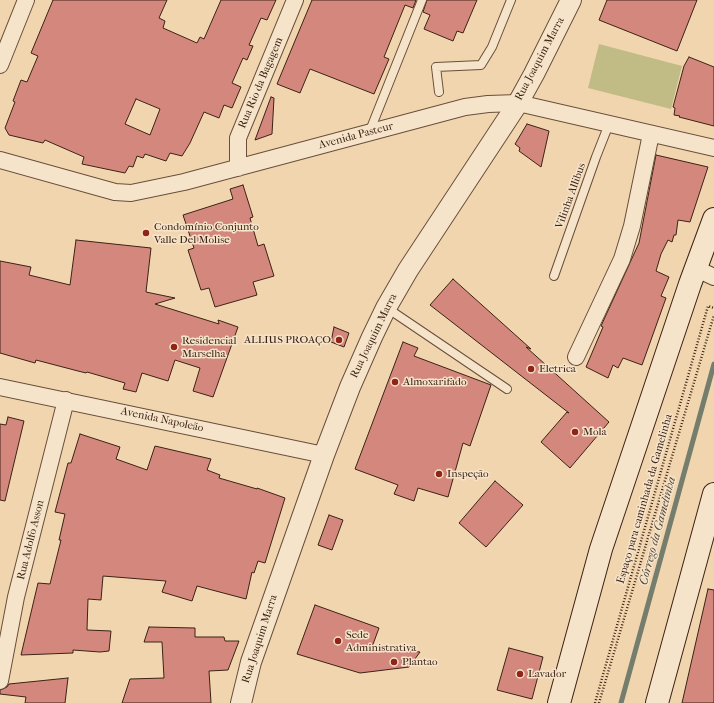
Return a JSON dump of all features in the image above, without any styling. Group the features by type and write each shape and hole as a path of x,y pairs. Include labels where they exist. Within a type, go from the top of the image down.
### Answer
{"main road":[{"path":"559,703 601,549 690,284 705,273 714,219"},
{"path":"657,703 714,494"}],"street":[{"path":"0,65 26,0"},
{"name":"Rua Rio da Bagagem","path":"238,168 238,138 296,0"},
{"name":"Rua Joaquim Marra","path":"241,703 254,655 324,455 350,387 386,308 414,262 518,102 534,74 571,0"},
{"name":"Avenida Pasteur","path":"0,160 115,192 131,193 184,182 369,134 428,116 465,107 518,102 714,148"},
{"path":"576,357 622,259 632,226 651,134"},
{"name":"Avenida Napoleão","path":"0,387 324,455"},
{"name":"Rua Adolfo Asson","path":"0,681 16,597 66,400"}],"lane":[{"path":"369,134 422,0"},
{"path":"439,92 436,67 481,65 492,47 511,0"},
{"name":"Vilinha Allibus","path":"554,276 609,124"},
{"path":"386,308 507,389"}],"path":[{"name":"Espaço para caminhada da Gamelinha","path":"595,703 708,306 714,308"},
{"name":"Espaço para caminhada da Gamelinha","path":"599,703 714,315"}],"shaded area":[{"path":"599,44 682,66 671,109 588,88"}],"building":[{"path":"53,0 167,0 159,18 165,21 163,28 197,43 200,37 204,39 221,0 276,0 267,20 261,18 249,45 253,46 247,60 243,58 232,83 241,87 232,108 224,105 219,118 204,112 190,143 182,156 170,153 166,161 145,154 143,158 137,156 133,167 129,166 125,173 82,164 84,157 45,140 43,143 9,135 5,128 15,102 13,101 21,80 27,82 38,56 31,53","holes":["136,99 160,109 150,135 125,124"]},
{"path":"312,0 416,0 413,8 405,5 384,57 389,59 374,94 310,69 300,93 277,84"},
{"path":"427,0 477,0 463,33 457,31 453,41 424,29 430,15 423,12"},
{"path":"607,0 697,0 677,51 599,20"},
{"path":"689,57 714,67 714,126 674,115 675,108 673,107 684,66"},
{"path":"271,97 274,98 272,134 255,140"},
{"path":"527,124 549,131 541,167 519,151 520,148 515,144"},
{"path":"656,155 708,167 690,222 678,220 676,235 674,235 672,242 668,240 661,254 656,271 669,277 661,296 666,298 642,365 623,358 618,368 613,365 608,378 586,367 603,327 601,326 639,243"},
{"path":"243,185 253,217 250,218 258,246 264,244 274,276 253,282 257,295 215,307 209,288 201,290 188,250 194,248 183,215 233,199 230,189"},
{"path":"76,240 151,248 146,292 175,298 155,304 219,324 218,320 238,327 213,397 193,391 200,368 175,360 168,381 142,373 136,392 123,389 125,383 87,372 86,373 36,360 35,363 0,353 0,261 31,267 29,275 70,285"},
{"path":"453,279 609,422 570,468 541,442 567,412 569,413 430,305"},
{"name":"ALLIUS PROAÇO","path":"334,327 349,333 344,347 331,342"},
{"path":"403,342 418,348 414,356 491,385 470,446 463,443 448,497 418,488 414,501 394,494 398,485 355,469"},
{"path":"8,417 24,421 5,501 0,500 0,424 6,425"},
{"path":"80,434 120,447 116,459 147,470 155,446 211,459 207,470 220,475 219,478 257,488 285,498 265,563 258,561 254,573 252,572 246,599 197,586 192,601 162,592 166,581 103,576 101,600 88,599 87,630 111,631 109,651 100,652 73,650 73,653 21,655 38,583 50,584 61,540 59,540 65,514 55,512 68,463 71,463"},
{"path":"495,481 523,505 486,547 459,523"},
{"path":"329,515 343,520 332,550 318,545"},
{"path":"708,589 714,590 714,703 682,703"},
{"name":"Sede Administrativa","path":"315,605 379,628 372,647 420,652 409,667 360,673 297,654"},
{"path":"149,627 195,628 195,637 224,637 225,641 239,641 228,670 209,671 211,703 122,703 130,679 164,678 162,642 144,642"},
{"name":"Lavador","path":"509,648 543,657 532,699 497,690"},
{"path":"68,678 65,703 25,703 26,697 0,694 0,690 7,687 9,684"}],"waterway":[{"name":"Córrego da Gamelinha","path":"621,703 714,364"}],"place":[{"name":"Condomínio Conjunto Valle Del Molise","path":"146,233"},
{"name":"ALLIUS PROAÇO","path":"339,340"},
{"name":"Residencial Marselha","path":"174,347"},
{"name":"Eletrica","path":"531,369"},
{"name":"Almoxarifado","path":"395,382"},
{"name":"Mola","path":"575,432"},
{"name":"Inspeção","path":"439,474"},
{"name":"Sede Administrativa","path":"338,641"},
{"name":"Plantao","path":"394,662"},
{"name":"Lavador","path":"520,674"}]}
